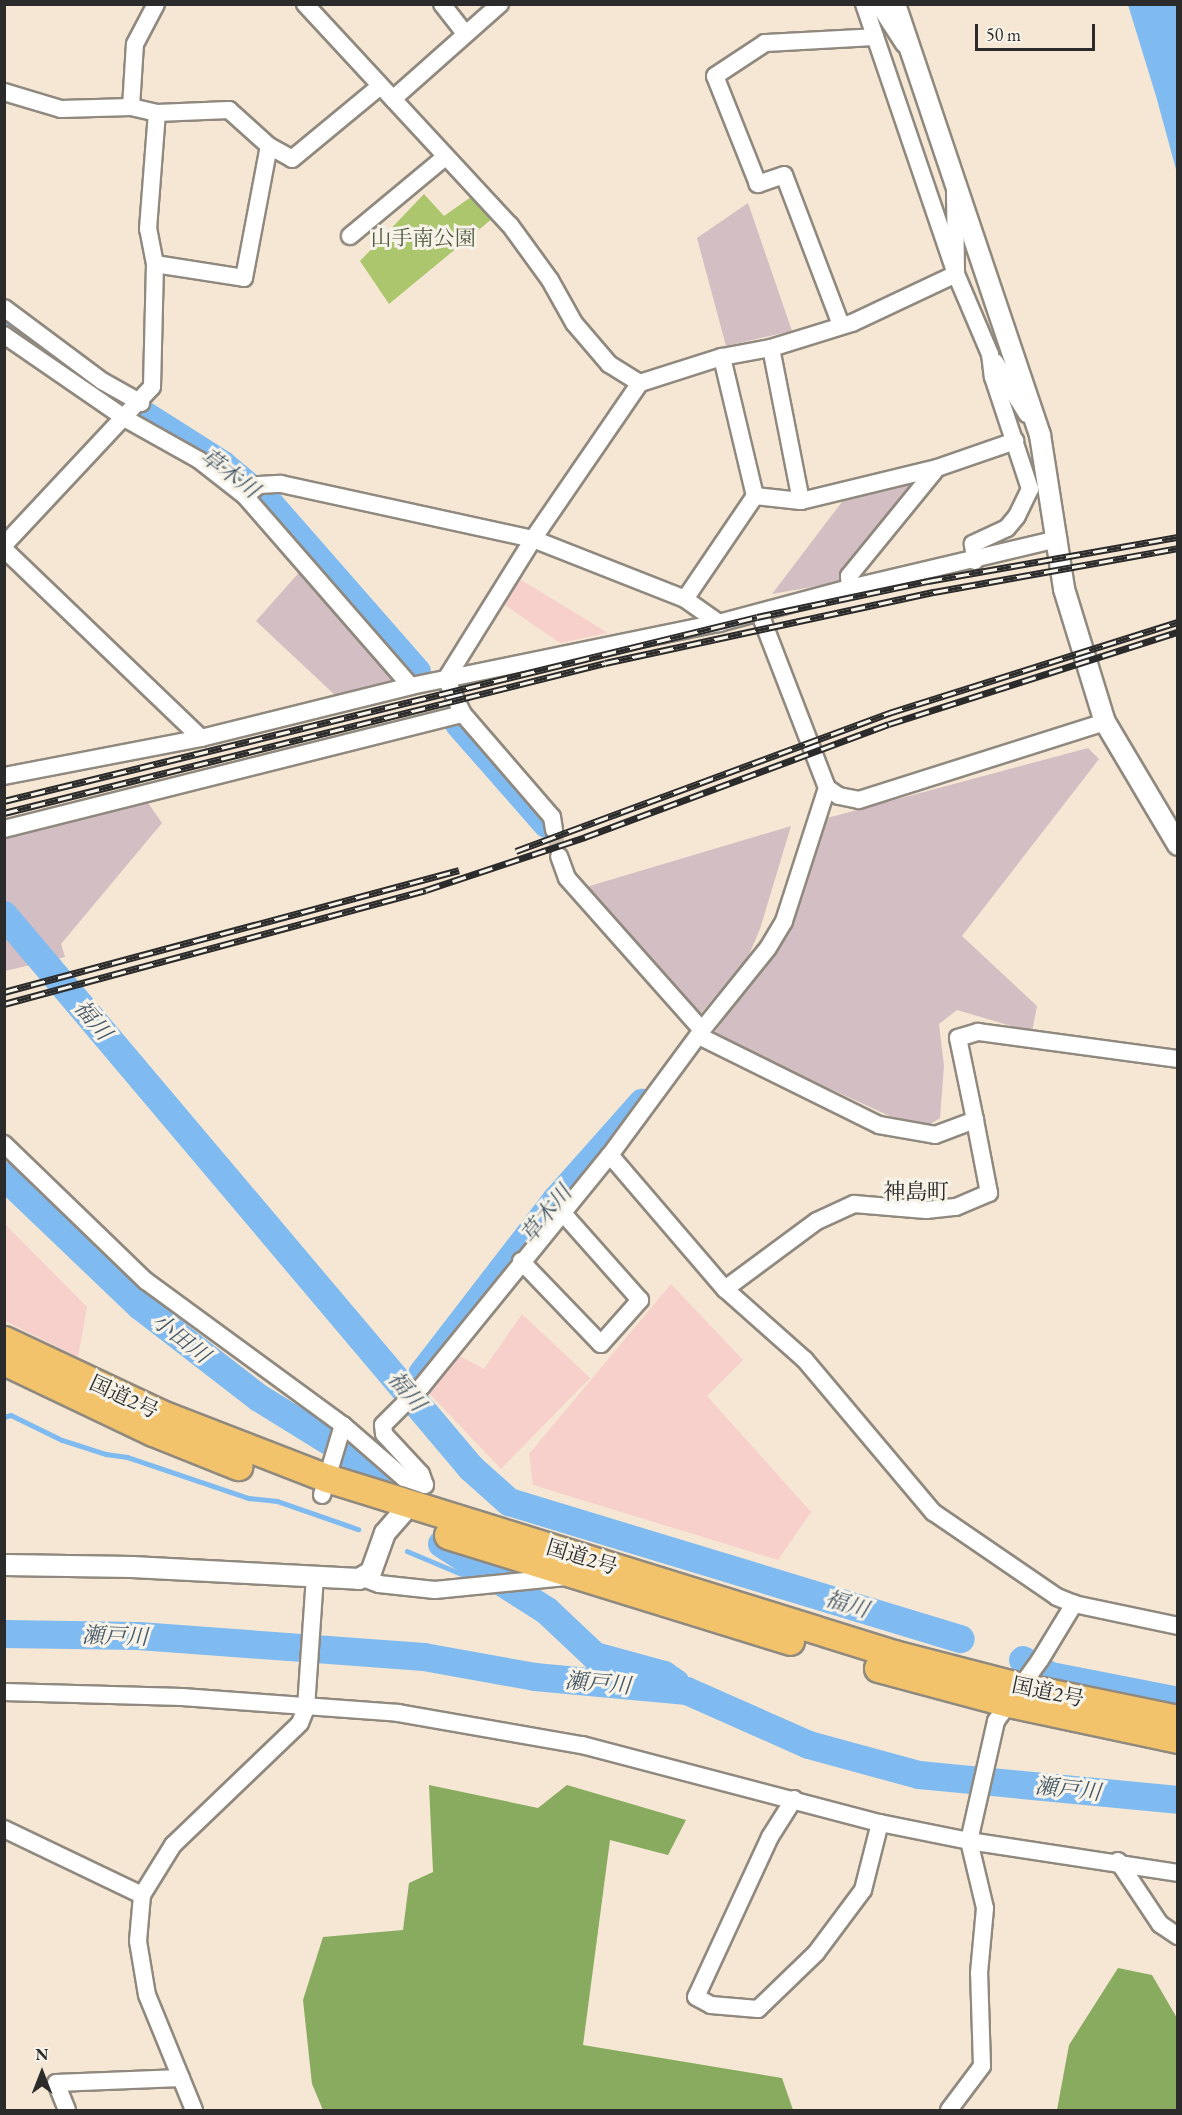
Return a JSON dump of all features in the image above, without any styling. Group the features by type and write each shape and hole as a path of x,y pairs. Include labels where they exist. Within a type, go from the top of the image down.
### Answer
{"highway":[{"name":"国道2号","path":"4,1340 159,1413 328,1476 894,1654 1178,1739"},
{"name":"国道2号","path":"4,1361 153,1432 328,1476"},
{"name":"国道2号","path":"410,1502 574,1575 898,1674 1019,1690 1178,1719"}],"street":[{"path":"131,107 135,44 156,4"},
{"path":"305,4 379,87 393,99 445,158 510,225 550,280 574,323 609,364 640,383"},
{"path":"442,4 465,33"},
{"path":"393,99 500,4"},
{"path":"864,4 956,274 990,354 1040,435"},
{"path":"878,4 914,59"},
{"path":"895,4 954,172 1040,435 1064,589 1106,722 1178,845"},
{"path":"841,325 784,175 758,184 715,75 765,43 875,37"},
{"path":"4,92 61,109 131,107 157,113 229,110 269,146 292,159 379,87"},
{"path":"157,113 148,229 155,264 152,387 134,411 4,547 201,738"},
{"path":"155,264 244,278 269,146"},
{"path":"350,236 445,158"},
{"path":"954,172 956,274"},
{"path":"446,679 533,539 640,383 722,357 771,348 841,325 956,274"},
{"path":"4,308 102,381 134,411 199,460 250,492 411,686"},
{"path":"4,334 134,411"},
{"path":"771,348 801,501"},
{"path":"975,561 973,544 1006,528 1017,516 1030,489 993,376 990,354"},
{"path":"685,599 755,496 722,357"},
{"path":"755,496 801,501 937,468 1015,441"},
{"path":"850,588 849,576 937,468"},
{"path":"250,492 281,484 533,539 685,599 719,623"},
{"path":"4,776 201,738 411,686 760,614 850,588 975,561 1058,539"},
{"path":"760,614 827,788 839,796 859,800 1106,722"},
{"path":"446,679 463,714 552,816 554,830"},
{"path":"4,829 463,714"},
{"path":"363,1578 371,1572 385,1533 410,1502 421,1474 384,1434 383,1425 423,1386 521,1261 610,1155 700,1033 768,948 784,921 827,788"},
{"path":"559,856 567,878 700,1033 879,1125 935,1135 975,1120"},
{"path":"725,1289 817,1221 854,1204 926,1210 956,1207 989,1193 975,1120 956,1045 958,1038 978,1032 1178,1059"},
{"path":"4,1144 146,1281 404,1478 410,1502"},
{"path":"610,1155 725,1289 805,1360 933,1512 1057,1597 1074,1604 1178,1626"},
{"path":"521,1261 601,1344 640,1300 562,1212"},
{"path":"328,1476 342,1429"},
{"path":"4,1565 314,1585 363,1578 379,1584 435,1590 574,1575"},
{"path":"194,2110 147,1995 138,1941 142,1895 173,1845 300,1723 306,1704 314,1585"},
{"path":"949,2110 982,2066 979,1973 985,1908 970,1836 1019,1690 1074,1604"},
{"path":"5,1692 182,1696 398,1713 582,1745 880,1823 970,1836 1178,1873"},
{"path":"794,1799 770,1837 696,1997 711,2005 758,2009 816,1953 863,1890 880,1823"},
{"path":"4,1829 142,1895"},
{"path":"1118,1861 1160,1924 1178,1936"},
{"path":"67,2110 56,2083 181,2078"}],"shaded area":[{"path":"748,203 792,331 726,346 697,238"},
{"path":"923,475 840,582 772,594 851,490"},
{"path":"303,568 393,672 390,684 336,696 256,621"},
{"path":"518,578 608,633 560,643 502,603"},
{"path":"1088,748 1099,759 962,936 1037,1006 1032,1032 957,1010 939,1024 944,1066 940,1118 929,1125 907,1124 713,1035 783,937 816,821"},
{"path":"144,797 162,823 61,944 65,957 5,971 4,839"},
{"path":"791,826 760,929 748,957 692,1024 573,891"},
{"path":"5,1224 87,1307 78,1357 5,1321"},
{"path":"671,1284 743,1360 707,1396 811,1512 778,1560 533,1485 529,1454"},
{"path":"522,1314 590,1378 501,1469 426,1390 454,1353 484,1369"}],"green space":[{"name":"山手南公園","path":"424,194 444,216 471,197 493,218 389,304 360,261"},
{"path":"429,1785 538,1808 567,1785 686,1820 668,1855 610,1840 583,2045 782,2078 793,2110 323,2110 312,2084 303,2000 323,1937 403,1930 409,1883 433,1872"},
{"path":"1118,1968 1152,1975 1177,2018 1177,2110 1057,2110 1069,2045"}],"water":[{"path":"1128,5 1177,5 1177,173 1156,96"}],"waterway":[{"name":"草木川","path":"4,318 50,355 223,465 270,504 417,672"},
{"name":"草木川","path":"459,724 547,824"},
{"name":"福川","path":"4,915 471,1468 509,1502 961,1639"},
{"name":"草木川","path":"422,1374 556,1200 642,1103"},
{"name":"小田川","path":"4,1176 140,1306 259,1398 379,1472"},
{"path":"4,1417 11,1415 62,1440 106,1454 127,1457 249,1498 277,1501 358,1529"},
{"name":"小田川","path":"442,1544 547,1611 595,1656 664,1675 676,1683"},
{"path":"407,1551 476,1580"},
{"name":"小田川","path":"501,1590 536,1604"},
{"name":"瀬戸川","path":"4,1634 139,1636 424,1657 535,1677 687,1691 809,1745 919,1775 1178,1800"},
{"name":"福川","path":"1023,1660 1051,1676 1178,1701"}],"tunnel":[{"path":"554,830 559,856"}],"railway":[{"path":"4,801 757,617 928,581 1178,537"},
{"path":"4,813 605,663 934,592 1178,548"},
{"path":"516,851 889,713 1178,622"},
{"path":"4,1004 426,890 585,837 889,724 1178,632"},
{"path":"4,992 459,870"}],"district":[{"name":"神島町","path":"916,1192"}]}
